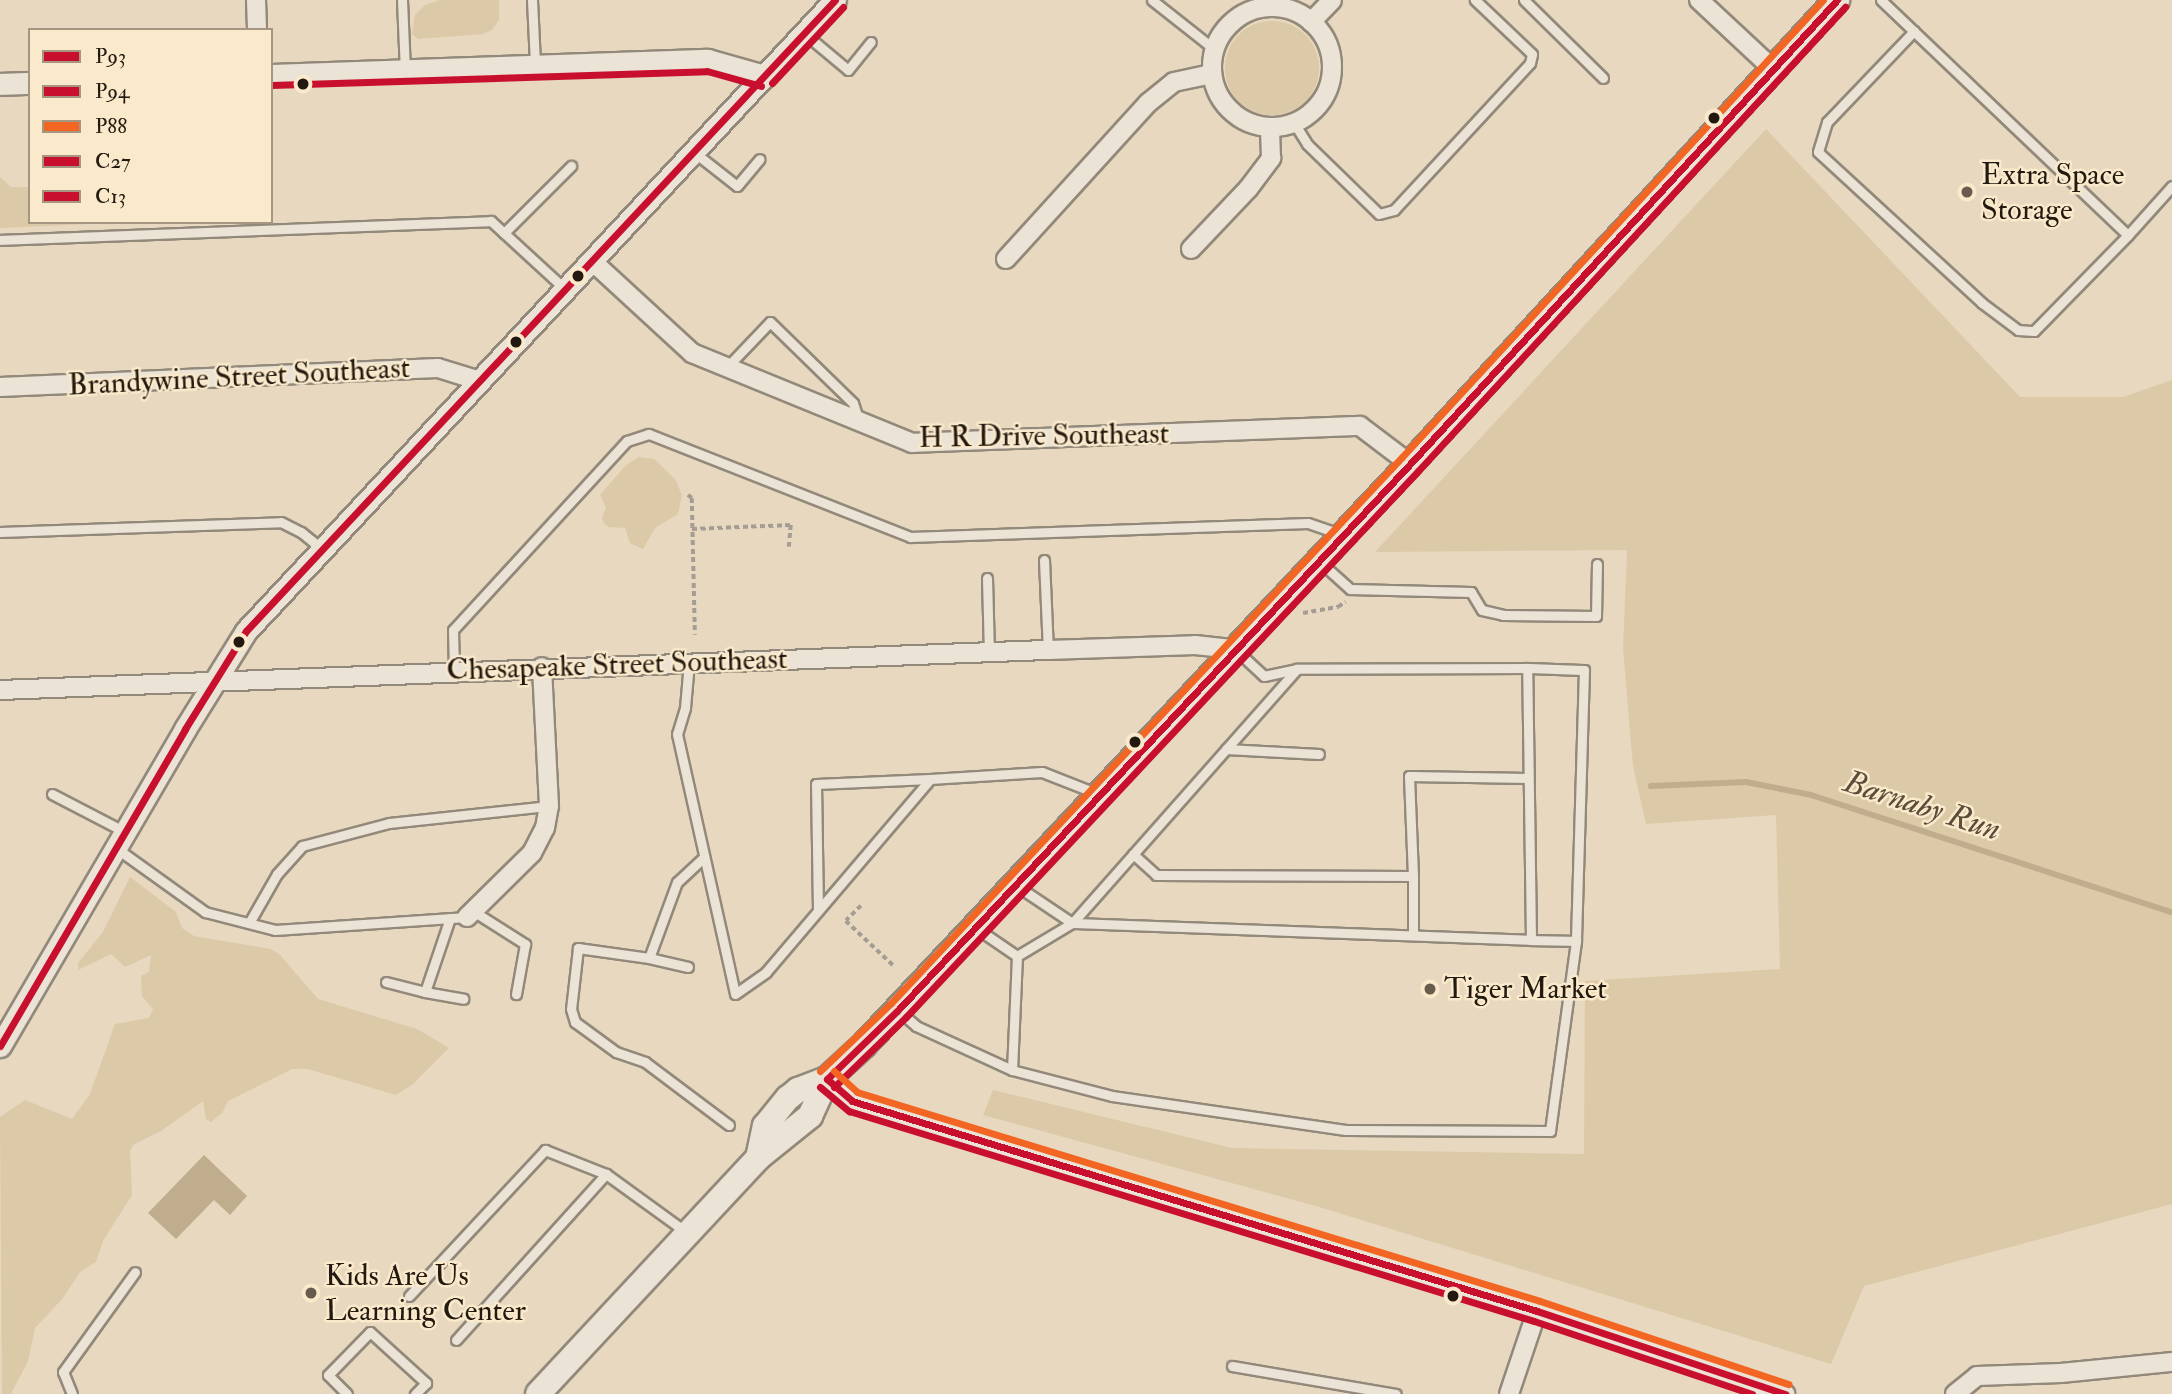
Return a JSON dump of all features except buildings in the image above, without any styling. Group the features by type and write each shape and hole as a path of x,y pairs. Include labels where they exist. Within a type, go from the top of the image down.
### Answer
{"main road":[{"path":"538,1394 758,1158 810,1116 827,1079 898,1010 1317,560 1344,535 1837,0"}],"street":[{"path":"256,0 257,28"},
{"path":"0,1046 246,631 477,380 592,261 835,0"},
{"path":"1311,22 1332,0"},
{"path":"1699,0 1773,69"},
{"path":"1282,8 1311,22 1325,40 1332,73 1319,104 1294,123 1270,127 1245,121 1231,111 1216,89 1212,74 1214,49 1231,23 1254,9 1282,8"},
{"path":"273,75 708,60 764,76"},
{"path":"1006,259 1148,103 1174,82 1212,74"},
{"path":"0,85 28,83"},
{"path":"1191,249 1248,189 1271,158 1270,127"},
{"name":"H R Drive Southeast","path":"592,261 692,353 912,443 1360,426 1410,464"},
{"name":"Brandywine Street Southeast","path":"0,387 438,368 477,380"},
{"name":"Chesapeake Street Southeast","path":"0,690 542,667 1195,645 1234,649"},
{"path":"463,915 537,846 545,828 549,806 542,667"},
{"path":"827,1079 852,1101 1537,1311 1785,1394"},
{"path":"1509,1394 1537,1311"},
{"path":"1955,1394 1977,1376 2061,1373 2172,1362"}],"lane":[{"path":"402,0 405,71"},
{"path":"532,0 535,66"},
{"path":"1152,0 1214,49"},
{"path":"1294,123 1307,144 1379,214 1394,210 1530,62 1532,54 1475,0"},
{"path":"1524,0 1603,78"},
{"path":"1881,0 2128,235"},
{"path":"1914,31 1826,122 1818,152 1982,303 2018,330 2034,331 2172,186"},
{"path":"804,33 848,70 871,42"},
{"path":"693,152 737,186 760,159"},
{"path":"504,233 571,166"},
{"path":"0,240 491,221 565,289"},
{"path":"727,367 770,322 853,403 859,421"},
{"path":"454,671 453,630 627,441 649,434 910,537 1308,523 1344,535"},
{"path":"0,532 281,522 301,532 322,549"},
{"path":"1045,560 1048,650"},
{"path":"1317,560 1350,589 1471,592 1482,610 1503,615 1596,616 1597,564"},
{"path":"987,578 989,652"},
{"path":"898,1010 916,1026 1012,1070 1112,1096 1346,1130 1550,1131 1576,941 1584,670 1297,669 1264,676 1234,649"},
{"path":"689,662 685,708 677,734 735,994 766,972 930,779"},
{"path":"1527,668 1531,940"},
{"path":"1017,956 1072,923 1297,669"},
{"path":"1226,749 1319,754"},
{"path":"818,910 816,784 1042,772 1100,795"},
{"path":"1413,934 1409,776 1528,778"},
{"path":"52,794 120,840 205,912 275,930 463,915 525,944 516,994"},
{"path":"249,923 277,874 302,846 341,833 389,823 549,806"},
{"path":"1133,854 1156,875 1413,876"},
{"path":"649,958 677,882 703,858"},
{"path":"1015,884 1072,923 1576,941"},
{"path":"425,992 463,915"},
{"path":"975,927 1017,956"},
{"path":"688,967 649,958 578,948 571,1009 575,1022 616,1052 645,1062 729,1125"},
{"path":"1012,1070 1017,956"},
{"path":"386,982 463,999"},
{"path":"409,1296 545,1150 606,1174 688,1233"},
{"path":"456,1340 606,1174"},
{"path":"72,1394 63,1372 135,1272"},
{"path":"347,1394 328,1375 370,1332 426,1382 415,1394"},
{"path":"1232,1366 1396,1394"}],"path":[{"path":"688,495 692,498 695,635"},
{"path":"692,529 791,525 789,547"},
{"path":"1301,613 1338,607 1361,589"},
{"path":"861,906 846,920 895,967"}],"shaded area":[{"path":"440,0 499,0 499,20 492,30 483,34 418,39 412,34 415,15 425,5"},
{"path":"1272,21 1290,25 1305,35 1315,50 1319,68 1315,86 1305,101 1290,111 1272,115 1254,111 1239,101 1229,86 1225,68 1229,50 1239,35 1254,25"},
{"path":"1766,129 2020,397 2123,397 2172,380 2172,1204 1864,1286 1831,1364 1316,1206 983,1115 993,1090 1232,1148 1584,1154 1585,981 1780,969 1776,815 1646,824 1633,766 1623,649 1627,550 1375,552"},
{"path":"0,177 11,187 28,187 28,224 90,224 0,228"},
{"path":"639,457 654,459 675,479 682,495 678,514 655,528 643,549 630,543 625,528 604,524 602,518 606,507 600,495 626,465"},
{"path":"130,877 176,912 182,928 194,936 271,949 280,955 318,999 417,1029 449,1048 413,1084 396,1095 308,1069 292,1069 228,1101 222,1113 211,1122 206,1119 203,1101 161,1131 133,1145 130,1151 132,1195 103,1241 96,1262 80,1272 63,1298 35,1328 28,1361 11,1394 2,1394 0,1117 25,1100 72,1119 90,1094 115,1024 149,1018 153,1009 142,996 141,976 149,972 151,955 125,967 111,954 78,970 78,963 103,932"},
{"path":"204,1155 247,1196 230,1215 214,1200 176,1239 148,1213"}],"waterway":[{"name":"Barnaby Run","path":"1651,786 1746,782 1811,795 2172,912"}],"transit line":[{"name":"C27","path":"0,1046 185,729 246,631 835,0"},
{"name":"P88","path":"820,1071 891,1003 1402,457 1823,0"},
{"name":"P93","path":"827,1079 898,1010 1410,464 1837,0"},
{"name":"C13","path":"772,83 843,7"},
{"name":"P94","path":"834,1087 906,1017 1418,471 1845,7"},
{"name":"C13","path":"273,85 707,71 761,86"},
{"name":"P88","path":"834,1071 857,1092 1540,1301 1788,1384"},
{"name":"P93","path":"827,1079 852,1101 1537,1311 1785,1394"},
{"name":"P94","path":"820,1087 849,1111 1534,1321 1752,1394"}],"place":[{"name":"Extra Space Storage","path":"1967,192"},
{"name":"Tiger Market","path":"1430,989"},
{"name":"Kids Are Us Learning Center","path":"311,1293"}]}
